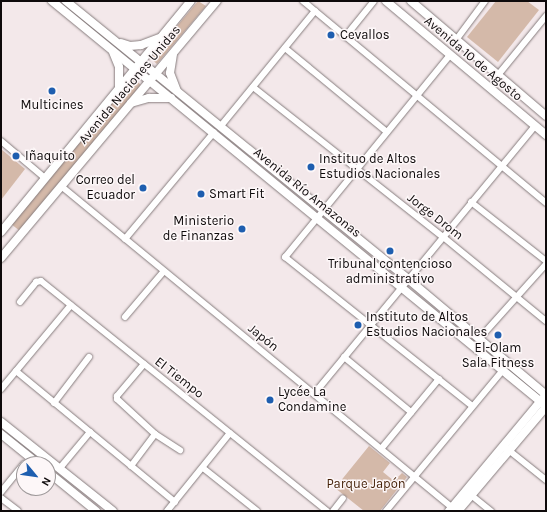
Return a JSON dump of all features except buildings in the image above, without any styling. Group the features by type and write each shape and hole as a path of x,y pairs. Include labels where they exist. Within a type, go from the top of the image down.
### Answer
{"main road":[{"name":"Avenida Río Amazonas","path":"52,1 112,50 156,74 175,96"},
{"name":"Avenida Río Amazonas","path":"66,1 116,42 150,80 175,96 320,214 402,286 503,370 545,399"},
{"name":"Avenida Naciones Unidas","path":"1,232 191,1"},
{"name":"Avenida 10 de Agosto","path":"386,1 546,135"},
{"path":"393,1 405,10 412,23"},
{"path":"404,1 420,8"},
{"name":"Avenida 10 de Agosto","path":"411,1 546,116"},
{"name":"Avenida Naciones Unidas","path":"1,258 156,74 214,2"},
{"path":"116,42 130,46 141,45 162,36"},
{"path":"112,50 118,67 119,89"},
{"path":"131,103 149,98 175,96 170,73 170,63 174,52"},
{"name":"Avenida Río Amazonas","path":"320,214 408,279 479,339 545,399"},
{"path":"454,510 545,399"},
{"path":"1,422 113,511"},
{"path":"1,434 29,456"},
{"path":"454,510 471,495 506,448"},
{"path":"56,478 96,511"}],"street":[{"path":"303,1 546,203"},
{"path":"346,36 374,1"},
{"path":"456,40 485,1"},
{"path":"125,239 315,11"},
{"path":"498,75 546,16"},
{"path":"285,48 387,132"},
{"path":"450,55 285,257 369,326 472,406"},
{"name":"Jorge Drom","path":"253,87 442,236 546,321"},
{"path":"314,394 442,236 535,126"},
{"path":"1,141 46,178"},
{"name":"Japón","path":"61,186 454,510"},
{"path":"471,202 546,263 479,339"},
{"path":"124,317 164,271"},
{"name":"El Tiempo","path":"20,302 39,281 327,511"},
{"path":"1,389 71,306"},
{"path":"54,403 89,357"},
{"path":"344,357 411,412"},
{"path":"144,364 117,398 156,434 180,450"},
{"path":"386,511 503,370"},
{"path":"16,371 174,502"},
{"path":"381,449 439,379"},
{"path":"60,468 90,432"},
{"path":"167,511 230,433"},
{"path":"131,466 156,434"},
{"path":"506,448 546,480"},
{"path":"203,468 257,511"},
{"path":"1,492 16,474"},
{"path":"471,495 491,511"},
{"path":"1,498 18,511"},
{"path":"333,511 343,498"}],"green space":[{"path":"198,1 206,6 157,64 150,58"},
{"path":"496,1 527,1 539,10 498,62 467,37"},
{"path":"133,78 141,85 20,231 11,224"},
{"path":"1,149 25,169 1,200"},
{"name":"Parque Japón","path":"369,446 390,463 383,472 394,481 402,473 407,477 380,511 364,511 335,488"}],"place":[{"name":"Cevallos","path":"331,35"},
{"name":"Multicines","path":"52,91"},
{"name":"Iñaquito","path":"16,156"},
{"name":"Instituo de Altos Estudios Nacionales","path":"311,167"},
{"name":"Correo del Ecuador","path":"143,188"},
{"name":"Smart Fit","path":"201,194"},
{"name":"Ministerio de Finanzas","path":"242,229"},
{"name":"Tribunal contencioso administrativo","path":"390,251"},
{"name":"Instituto de Altos Estudios Nacionales","path":"358,325"},
{"name":"El-Olam Sala Fitness","path":"498,335"},
{"name":"Lycée La Condamine","path":"270,400"}]}
